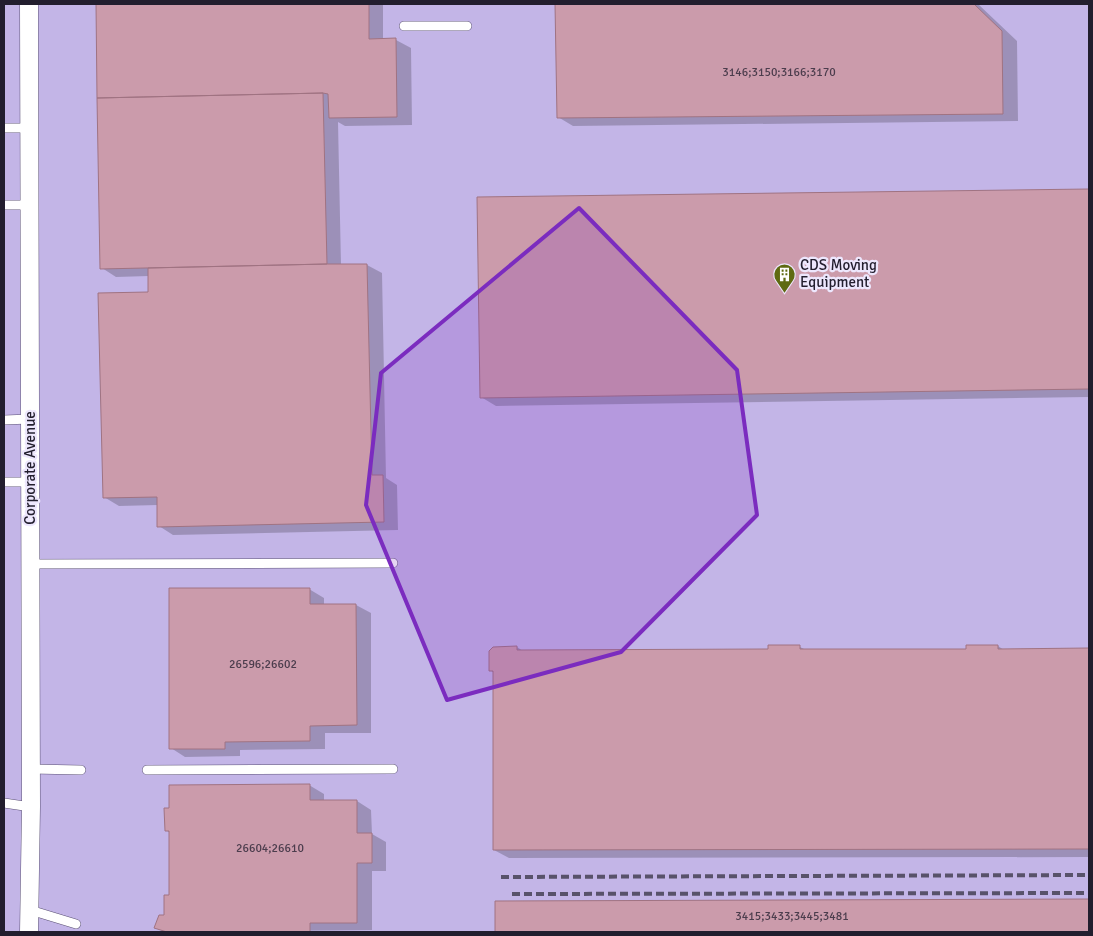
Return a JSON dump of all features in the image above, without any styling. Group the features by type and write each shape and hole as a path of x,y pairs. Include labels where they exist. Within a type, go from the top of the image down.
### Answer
{"street":[{"name":"Corporate Avenue","path":"29,4 31,769 29,932"}],"lane":[{"path":"404,26 467,26"},
{"path":"4,128 29,128"},
{"path":"4,205 29,205"},
{"path":"4,420 30,419"},
{"path":"4,482 30,482"},
{"path":"30,564 392,563"},
{"path":"31,769 81,770"},
{"path":"147,770 393,769"},
{"path":"4,803 31,806"},
{"path":"30,910 76,924"}],"highlighted area":[{"path":"579,208 737,370 757,515 621,652 447,700 366,505 381,373"}],"shaded area":[{"path":"4,4 1089,4 1089,932 4,932"}],"building":[{"path":"96,4 369,4 369,39 396,38 397,117 329,118 328,94 323,93 97,98"},
{"path":"555,4 974,4 1002,31 1003,114 557,118"},
{"path":"323,93 327,264 100,269 97,98"},
{"name":"CDS Moving Equipment","path":"1089,189 1089,389 480,398 477,197"},
{"path":"367,264 372,475 383,475 384,522 157,527 157,497 103,498 98,293 148,292 148,268"},
{"path":"169,588 310,588 310,604 356,604 357,725 310,726 310,741 225,742 225,749 169,749"},
{"path":"768,645 800,645 800,649 966,649 966,645 998,645 998,649 1089,648 1089,849 493,850 493,671 489,671 489,651 493,647 517,646 517,650 768,649"},
{"path":"310,784 310,800 357,800 357,833 372,833 372,863 357,863 357,923 310,923 310,932 167,932 154,928 159,915 164,915 164,895 169,895 169,831 165,831 164,808 169,808 169,785"},
{"path":"1089,899 1089,932 495,932 495,901"}],"railway":[{"path":"501,877 1089,875"},
{"path":"512,894 1089,893"}],"place":[{"name":"CDS Moving Equipment","path":"784,293"}]}
